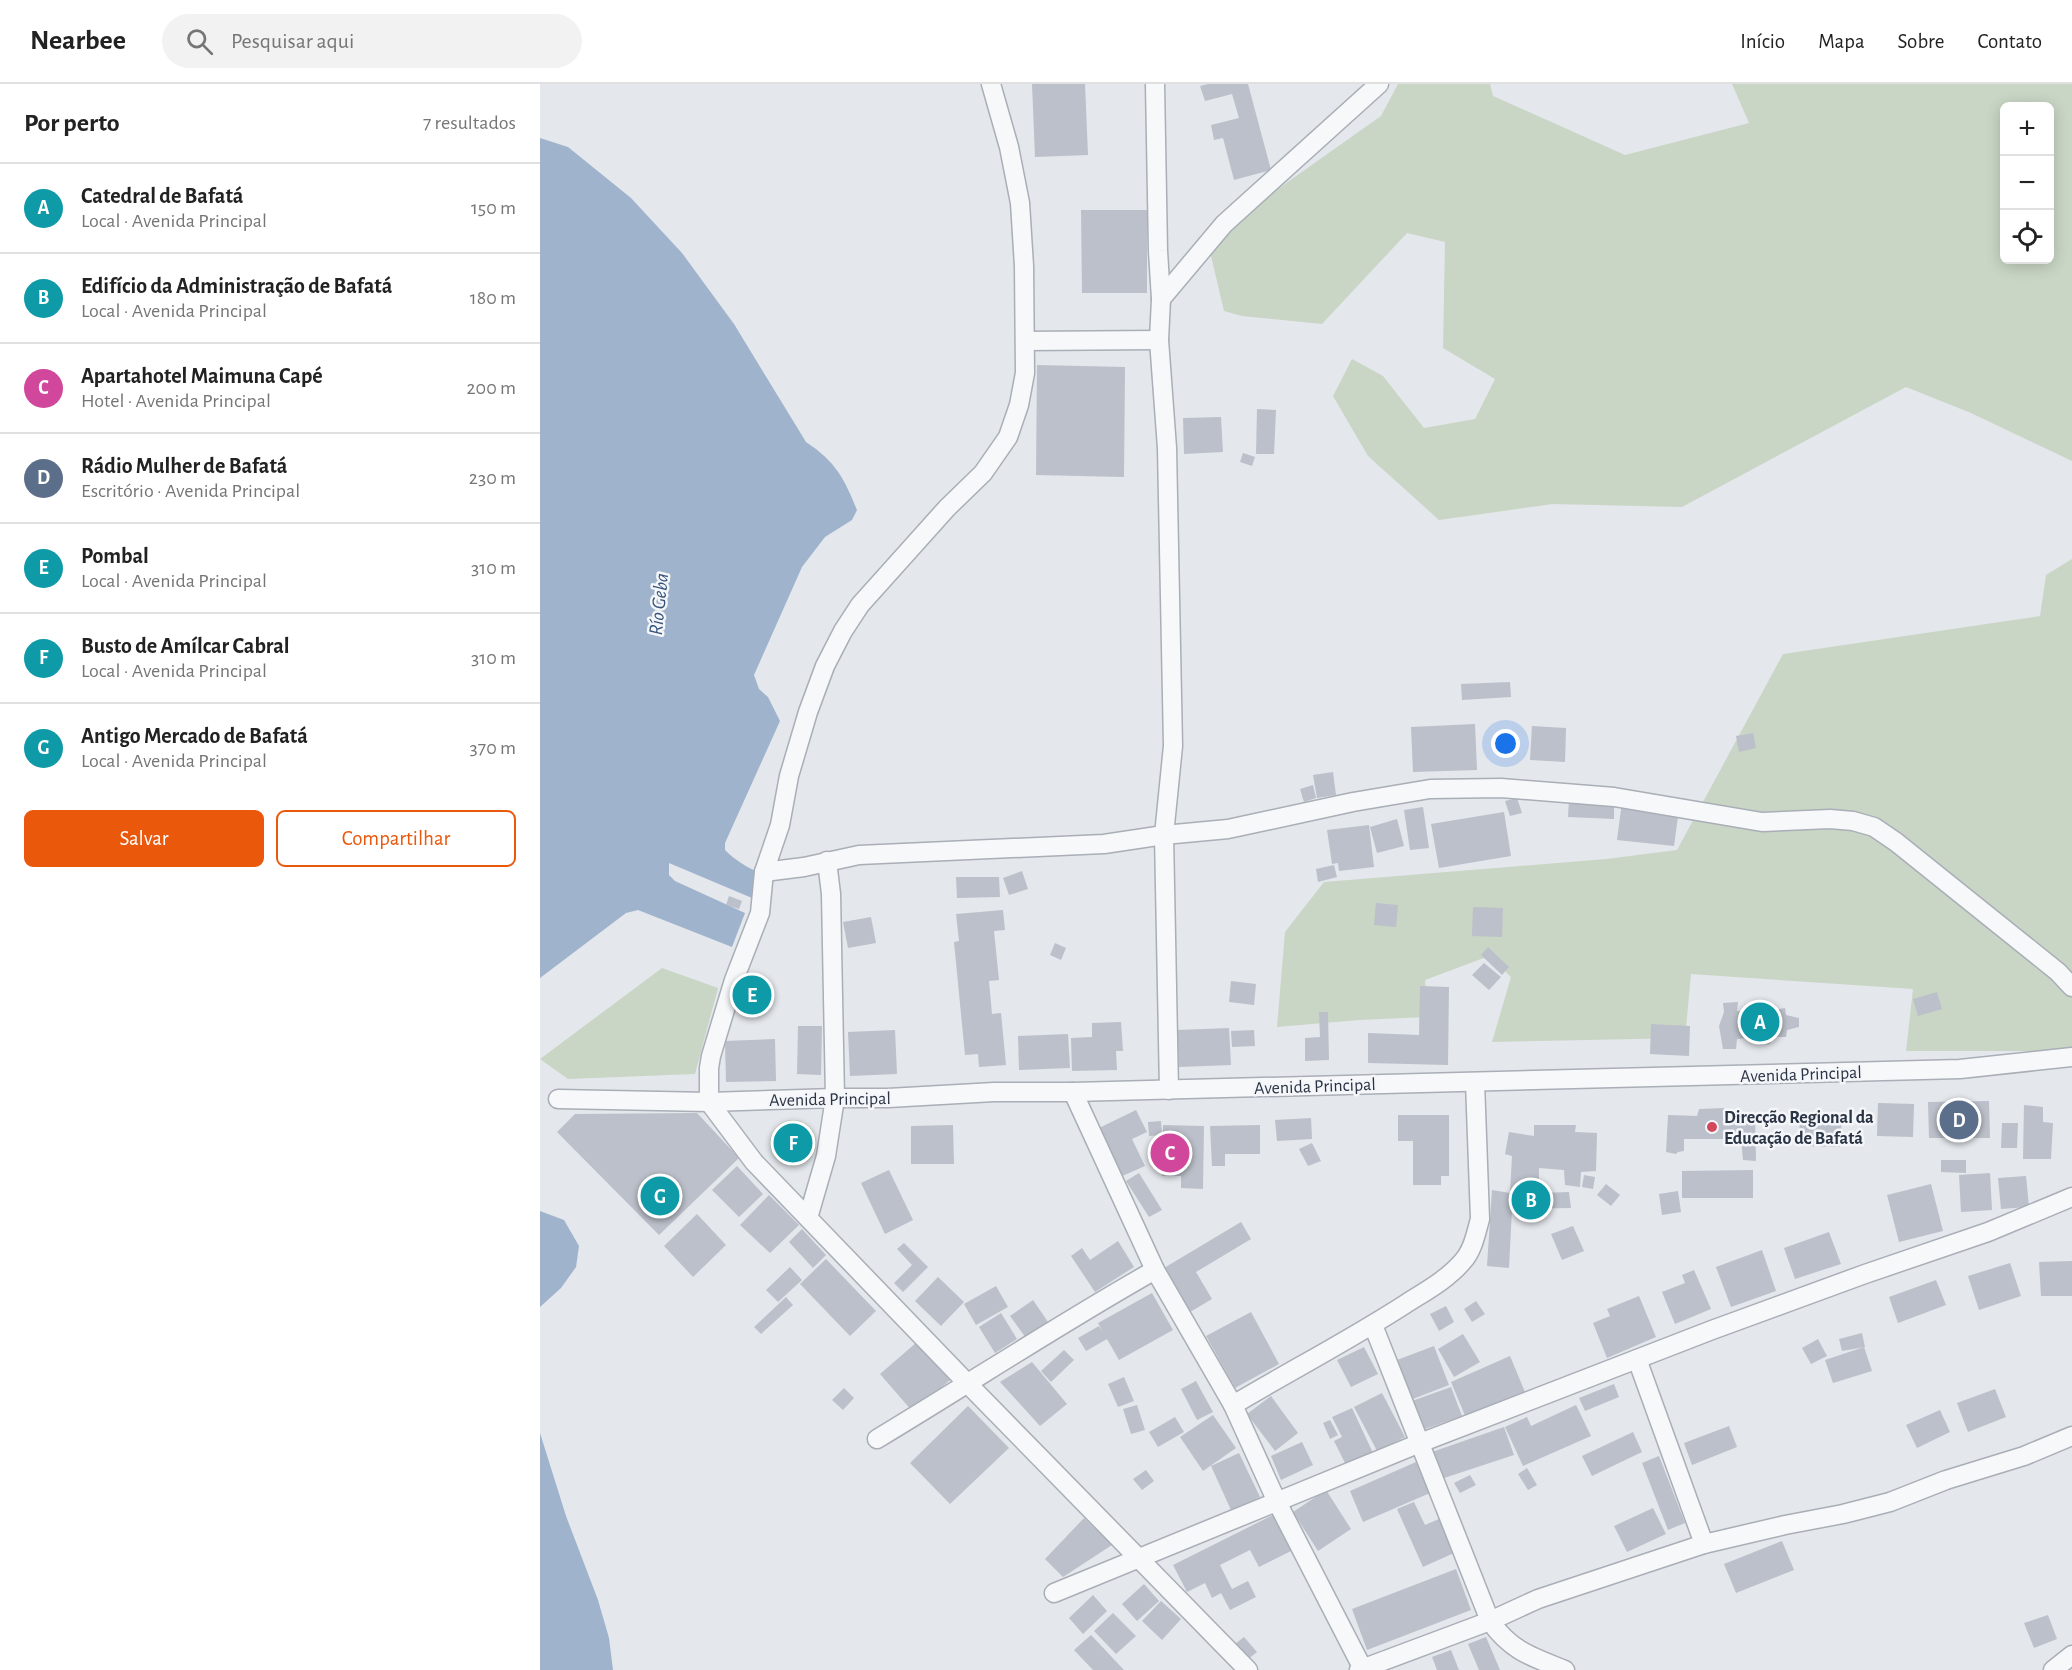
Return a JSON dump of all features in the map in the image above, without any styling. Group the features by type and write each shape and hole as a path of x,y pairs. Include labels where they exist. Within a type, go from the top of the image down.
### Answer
{"street":[{"path":"991,84 1009,147 1020,203 1024,266 1025,373 1019,405 1008,437 983,473 947,508 860,605 843,631 825,666 798,742 789,776 780,825 764,872 760,913 734,980 711,1056 709,1102 754,1162 1248,1670"},
{"path":"1155,84 1161,299 1159,340 1167,448 1173,746 1164,835 1169,1090"},
{"path":"1161,299 1224,224 1379,84"},
{"path":"1025,340 1159,340"},
{"path":"764,872 804,867 859,855 1104,844 1228,829 1353,802 1430,789 1501,788 1614,797 1762,822 1830,819 1853,821 1874,827 1896,842 2058,972 2072,987"},
{"path":"808,1218 826,1156 835,1098 831,894 827,861"},
{"name":"Avenida Principal","path":"558,1099 709,1102 888,1098 994,1092 1169,1090 1960,1069 2072,1057"},
{"path":"1233,1406 1295,1368 1373,1325 1442,1281 1464,1261 1474,1240 1480,1219 1475,1082"},
{"path":"1073,1092 1155,1270 1233,1406 1277,1502 1361,1670 1490,1621 1538,1599 1704,1544 1882,1504 1946,1480 2024,1456 2072,1436"},
{"path":"1054,1593 1420,1443 1865,1274 1988,1232 2072,1197"},
{"path":"877,1439 1080,1312 1155,1270"},
{"path":"1373,1325 1490,1621 1500,1636 1518,1651 1565,1670"},
{"path":"1637,1359 1704,1544"},
{"path":"2054,1670 2072,1655"}],"green space":[{"path":"1398,84 1490,84 1493,96 1625,155 1749,123 1732,84 2072,84 2072,461 1971,413 1906,387 1682,507 1553,504 1439,520 1368,456 1333,396 1352,359 1383,376 1424,428 1475,419 1495,379 1443,348 1445,242 1407,233 1322,324 1242,316 1224,311 1207,239 1381,116"},
{"path":"2072,559 2072,1051 1906,1051 1913,989 1691,974 1685,1038 1492,1042 1511,977 1489,956 1425,980 1428,1017 1277,1027 1285,932 1324,882 1606,859 1677,850 1783,654 2040,616 2046,575"},
{"path":"662,968 718,988 695,1074 568,1079 540,1059"},
{"path":"798,1120 810,1126 815,1134 815,1152 810,1160 802,1165 788,1166 780,1163 773,1156 770,1138 773,1130 780,1123"}],"water":[{"name":"Río Geba","path":"540,138 568,147 631,198 682,253 734,324 806,442 825,457 838,472 857,510 852,520 825,537 802,567 754,675 759,689 768,697 780,721 725,843 725,850 729,854 761,874 752,898 669,863 669,875 675,881 745,913 732,947 638,910 626,913 540,978"},
{"path":"540,1211 564,1220 579,1246 576,1267 561,1288 540,1307"},
{"path":"540,1433 566,1516 598,1600 609,1638 613,1670 540,1670"}],"building":[{"path":"1032,84 1085,84 1088,155 1035,157"},
{"path":"1248,84 1271,170 1234,180 1223,138 1214,140 1211,125 1239,118 1232,94 1205,101 1200,86"},
{"path":"1081,210 1147,210 1147,293 1082,293"},
{"path":"1037,365 1125,367 1124,477 1036,475"},
{"path":"1257,409 1276,410 1274,454 1256,454"},
{"path":"1221,417 1223,452 1184,454 1183,418"},
{"path":"1243,453 1255,457 1252,466 1240,462"},
{"path":"1510,682 1511,697 1462,700 1461,684"},
{"path":"1475,724 1477,770 1413,772 1411,727"},
{"path":"1532,726 1566,728 1565,762 1530,760"},
{"path":"1753,733 1756,748 1739,752 1736,736"},
{"path":"1333,772 1336,795 1317,798 1313,775"},
{"path":"1313,785 1316,798 1304,802 1300,789"},
{"path":"1517,798 1522,813 1510,816 1505,801"},
{"path":"1569,799 1614,800 1614,819 1568,817"},
{"path":"1622,802 1679,809 1674,846 1617,840"},
{"path":"1423,807 1429,848 1410,850 1404,810"},
{"path":"1504,812 1511,856 1439,868 1431,824"},
{"path":"1397,819 1404,846 1377,853 1370,827"},
{"path":"1369,825 1374,867 1339,871 1338,863 1332,864 1327,830"},
{"path":"1334,865 1337,877 1318,882 1316,869"},
{"path":"1022,871 1028,889 1009,895 1003,878"},
{"path":"956,877 999,877 1000,897 957,898"},
{"path":"729,896 742,901 739,909 726,905"},
{"path":"1376,903 1398,905 1396,927 1374,925"},
{"path":"1473,907 1503,908 1502,937 1472,936"},
{"path":"1003,910 1005,930 994,931 999,980 989,981 992,1014 1001,1013 1006,1065 979,1067 978,1054 965,1055 954,942 959,941 956,914"},
{"path":"871,917 876,943 848,948 843,922"},
{"path":"1055,943 1066,948 1061,960 1050,955"},
{"path":"1488,947 1509,967 1502,975 1481,955"},
{"path":"1484,963 1501,977 1489,990 1472,975"},
{"path":"1231,981 1256,984 1254,1005 1229,1002"},
{"path":"1420,986 1449,987 1448,1065 1368,1063 1368,1033 1419,1035"},
{"path":"750,988 758,991 754,1002 746,999"},
{"path":"1937,992 1942,1009 1918,1016 1913,999"},
{"path":"1738,1002 1737,1011 1758,1011 1758,1003 1768,1004 1769,1011 1785,1008 1786,1015 1799,1018 1799,1027 1787,1030 1786,1037 1770,1037 1770,1044 1760,1045 1759,1037 1737,1039 1736,1049 1723,1049 1719,1026 1724,1012 1723,1003"},
{"path":"1319,1012 1328,1012 1329,1060 1305,1061 1305,1038 1320,1037"},
{"path":"1121,1022 1123,1051 1116,1051 1117,1070 1072,1071 1071,1038 1092,1037 1092,1023"},
{"path":"1651,1024 1690,1026 1689,1056 1650,1054"},
{"path":"798,1026 822,1026 821,1075 797,1074"},
{"path":"1229,1028 1231,1065 1179,1067 1177,1030"},
{"path":"895,1030 897,1074 850,1076 848,1032"},
{"path":"1254,1030 1255,1046 1232,1047 1231,1031"},
{"path":"1068,1034 1070,1068 1019,1070 1018,1036"},
{"path":"775,1039 776,1081 726,1082 725,1041"},
{"path":"1989,1101 1990,1138 1929,1138 1928,1102"},
{"path":"1878,1103 1914,1104 1913,1137 1877,1136"},
{"path":"2024,1105 2043,1107 2043,1122 2053,1123 2051,1159 2023,1159"},
{"name":"Direcção Regional da Educação de Bafatá","path":"1724,1108 1726,1115 1755,1114 1756,1161 1743,1160 1741,1139 1684,1139 1684,1151 1676,1154 1666,1152 1668,1115 1697,1116 1699,1109"},
{"path":"1136,1110 1147,1132 1132,1139 1145,1166 1120,1177 1097,1129"},
{"path":"697,1113 739,1158 659,1235 557,1132 575,1114"},
{"path":"1800,1114 1842,1116 1840,1147 1806,1146 1806,1139 1799,1139"},
{"path":"1398,1115 1449,1115 1449,1176 1441,1176 1441,1185 1413,1185 1413,1141 1398,1141"},
{"path":"1311,1118 1312,1139 1277,1141 1275,1120"},
{"path":"1161,1121 1162,1135 1149,1136 1148,1122"},
{"path":"2002,1123 2018,1123 2017,1148 2001,1148"},
{"path":"953,1125 954,1164 911,1164 911,1126"},
{"path":"1163,1125 1204,1126 1203,1189 1181,1188 1181,1176 1162,1176"},
{"path":"1260,1125 1260,1154 1225,1154 1225,1166 1212,1166 1210,1126"},
{"path":"1534,1125 1576,1125 1575,1132 1597,1133 1596,1171 1581,1172 1580,1187 1565,1185 1564,1170 1539,1168 1539,1193 1569,1192 1571,1208 1512,1209 1509,1268 1487,1266 1492,1190 1510,1193 1512,1156 1505,1154 1509,1132 1534,1136"},
{"path":"1312,1143 1321,1161 1308,1166 1299,1149"},
{"path":"1941,1160 1966,1160 1966,1173 1941,1172"},
{"path":"737,1166 763,1194 739,1217 712,1190"},
{"path":"889,1170 913,1220 885,1234 861,1183"},
{"path":"1753,1170 1753,1198 1682,1198 1682,1171"},
{"path":"1139,1173 1162,1210 1149,1217 1126,1181"},
{"path":"1990,1173 1992,1210 1961,1212 1959,1175"},
{"path":"1584,1175 1595,1177 1593,1189 1582,1187"},
{"path":"2026,1176 2029,1207 2001,1209 1998,1178"},
{"path":"1606,1184 1620,1195 1611,1206 1597,1195"},
{"path":"1931,1184 1943,1231 1899,1242 1887,1195"},
{"path":"1678,1191 1681,1212 1662,1215 1659,1194"},
{"path":"769,1195 799,1225 770,1253 740,1225"},
{"path":"697,1214 726,1245 693,1277 664,1246"},
{"path":"1241,1222 1251,1239 1196,1272 1212,1299 1190,1312 1164,1268"},
{"path":"1573,1226 1584,1251 1562,1260 1551,1234"},
{"path":"802,1229 826,1255 813,1268 789,1242"},
{"path":"1829,1232 1841,1264 1795,1279 1784,1248"},
{"path":"1118,1241 1134,1267 1095,1292 1071,1256 1082,1248 1090,1260"},
{"path":"904,1243 928,1267 903,1292 894,1283 912,1265 897,1249"},
{"path":"1762,1250 1776,1291 1731,1307 1716,1267"},
{"path":"826,1259 876,1311 850,1336 800,1284"},
{"path":"2072,1261 2072,1296 2041,1296 2039,1262"},
{"path":"2010,1263 2021,1296 1979,1310 1968,1276"},
{"path":"790,1267 802,1280 778,1302 766,1290"},
{"path":"1694,1270 1711,1309 1675,1324 1662,1292 1685,1283 1682,1275"},
{"path":"938,1277 964,1302 941,1326 915,1301"},
{"path":"1936,1280 1946,1305 1898,1323 1889,1297"},
{"path":"996,1286 1008,1307 976,1325 964,1304"},
{"path":"1152,1293 1173,1330 1119,1360 1107,1339 1086,1351 1078,1338 1099,1326 1103,1332 1098,1323"},
{"path":"1639,1296 1656,1337 1607,1358 1593,1323 1610,1316 1607,1309"},
{"path":"786,1297 793,1305 761,1334 754,1327"},
{"path":"1033,1300 1048,1322 1026,1338 1010,1316"},
{"path":"1476,1301 1485,1314 1472,1322 1464,1309"},
{"path":"1446,1306 1454,1322 1439,1331 1430,1314"},
{"path":"1251,1312 1279,1364 1235,1388 1206,1336"},
{"path":"1001,1313 1017,1339 995,1353 979,1327"},
{"path":"1862,1333 1865,1347 1842,1351 1839,1339"},
{"path":"1463,1334 1480,1362 1454,1377 1438,1349"},
{"path":"1818,1339 1827,1356 1811,1364 1802,1348"},
{"path":"917,1342 950,1380 913,1412 880,1374"},
{"path":"1434,1346 1449,1385 1405,1402 1389,1363"},
{"path":"1364,1347 1378,1374 1351,1387 1337,1360"},
{"path":"1864,1347 1872,1371 1833,1383 1825,1360"},
{"path":"1064,1350 1074,1360 1051,1382 1041,1371"},
{"path":"1510,1356 1525,1392 1466,1418 1451,1382"},
{"path":"1032,1362 1067,1404 1040,1426 1000,1382"},
{"path":"1124,1377 1134,1401 1118,1407 1108,1384"},
{"path":"1196,1381 1213,1412 1197,1420 1181,1389"},
{"path":"1614,1384 1619,1397 1585,1411 1579,1398"},
{"path":"1451,1387 1462,1416 1422,1430 1412,1401"},
{"path":"844,1388 854,1398 843,1410 832,1400"},
{"path":"1995,1389 2006,1417 1968,1432 1957,1403"},
{"path":"1382,1393 1405,1437 1377,1451 1354,1407"},
{"path":"1271,1396 1298,1433 1275,1451 1247,1414"},
{"path":"1137,1405 1145,1430 1131,1434 1123,1409"},
{"path":"1576,1405 1591,1436 1523,1466 1505,1427 1527,1417 1531,1426"},
{"path":"968,1406 1009,1448 950,1504 910,1463"},
{"path":"1352,1408 1373,1453 1346,1465 1334,1441 1342,1437 1332,1417"},
{"path":"1940,1410 1950,1432 1917,1448 1906,1425"},
{"path":"1213,1415 1236,1448 1203,1471 1180,1437"},
{"path":"1175,1417 1184,1432 1158,1447 1149,1432"},
{"path":"1330,1420 1338,1435 1330,1439 1323,1423"},
{"path":"1729,1426 1737,1447 1692,1465 1684,1443"},
{"path":"1504,1427 1514,1455 1441,1479 1432,1452"},
{"path":"1633,1432 1642,1452 1592,1476 1582,1456"},
{"path":"1302,1442 1313,1465 1281,1480 1271,1456"},
{"path":"1239,1453 1260,1497 1231,1510 1211,1466"},
{"path":"1659,1456 1685,1523 1668,1530 1642,1463"},
{"path":"1416,1462 1430,1493 1363,1522 1350,1491"},
{"path":"1527,1468 1537,1485 1528,1490 1518,1474"},
{"path":"1146,1470 1154,1481 1142,1490 1133,1479"},
{"path":"1470,1475 1476,1485 1460,1493 1454,1483"},
{"path":"1326,1490 1351,1529 1318,1551 1293,1512"},
{"path":"1414,1502 1425,1525 1439,1519 1454,1553 1423,1567 1397,1509"},
{"path":"1653,1508 1666,1534 1627,1552 1614,1526"},
{"path":"1273,1515 1291,1551 1259,1567 1250,1550 1220,1565 1232,1589 1248,1581 1256,1597 1230,1610 1221,1593 1212,1598 1205,1583 1187,1592 1173,1565"},
{"path":"1084,1518 1112,1545 1063,1577 1045,1559"},
{"path":"1782,1541 1794,1570 1736,1593 1724,1564"},
{"path":"1456,1569 1471,1610 1367,1650 1352,1609"},
{"path":"1144,1584 1159,1601 1137,1621 1122,1604"},
{"path":"1093,1595 1107,1611 1083,1634 1069,1618"},
{"path":"1161,1601 1181,1619 1162,1640 1142,1621"},
{"path":"1113,1613 1136,1636 1116,1654 1094,1631"},
{"path":"2048,1615 2057,1639 2034,1648 2024,1623"},
{"path":"1091,1635 1124,1670 1093,1670 1074,1650"},
{"path":"1244,1637 1257,1652 1247,1660 1235,1644"},
{"path":"1486,1637 1500,1670 1479,1670 1468,1644"},
{"path":"1451,1650 1459,1670 1437,1670 1432,1657"}],"place":[{"name":"Pombal","path":"752,995"},
{"name":"Catedral de Bafatá","path":"1760,1022"},
{"name":"Rádio Mulher de Bafatá","path":"1959,1120"},
{"name":"Direcção Regional da Educação de Bafatá","path":"1712,1127"},
{"name":"Busto de Amílcar Cabral","path":"793,1143"},
{"name":"Apartahotel Maimuna Capé","path":"1170,1153"},
{"name":"Antigo Mercado de Bafatá","path":"660,1196"},
{"name":"Edifício da Administração de Bafatá","path":"1531,1200"}]}
